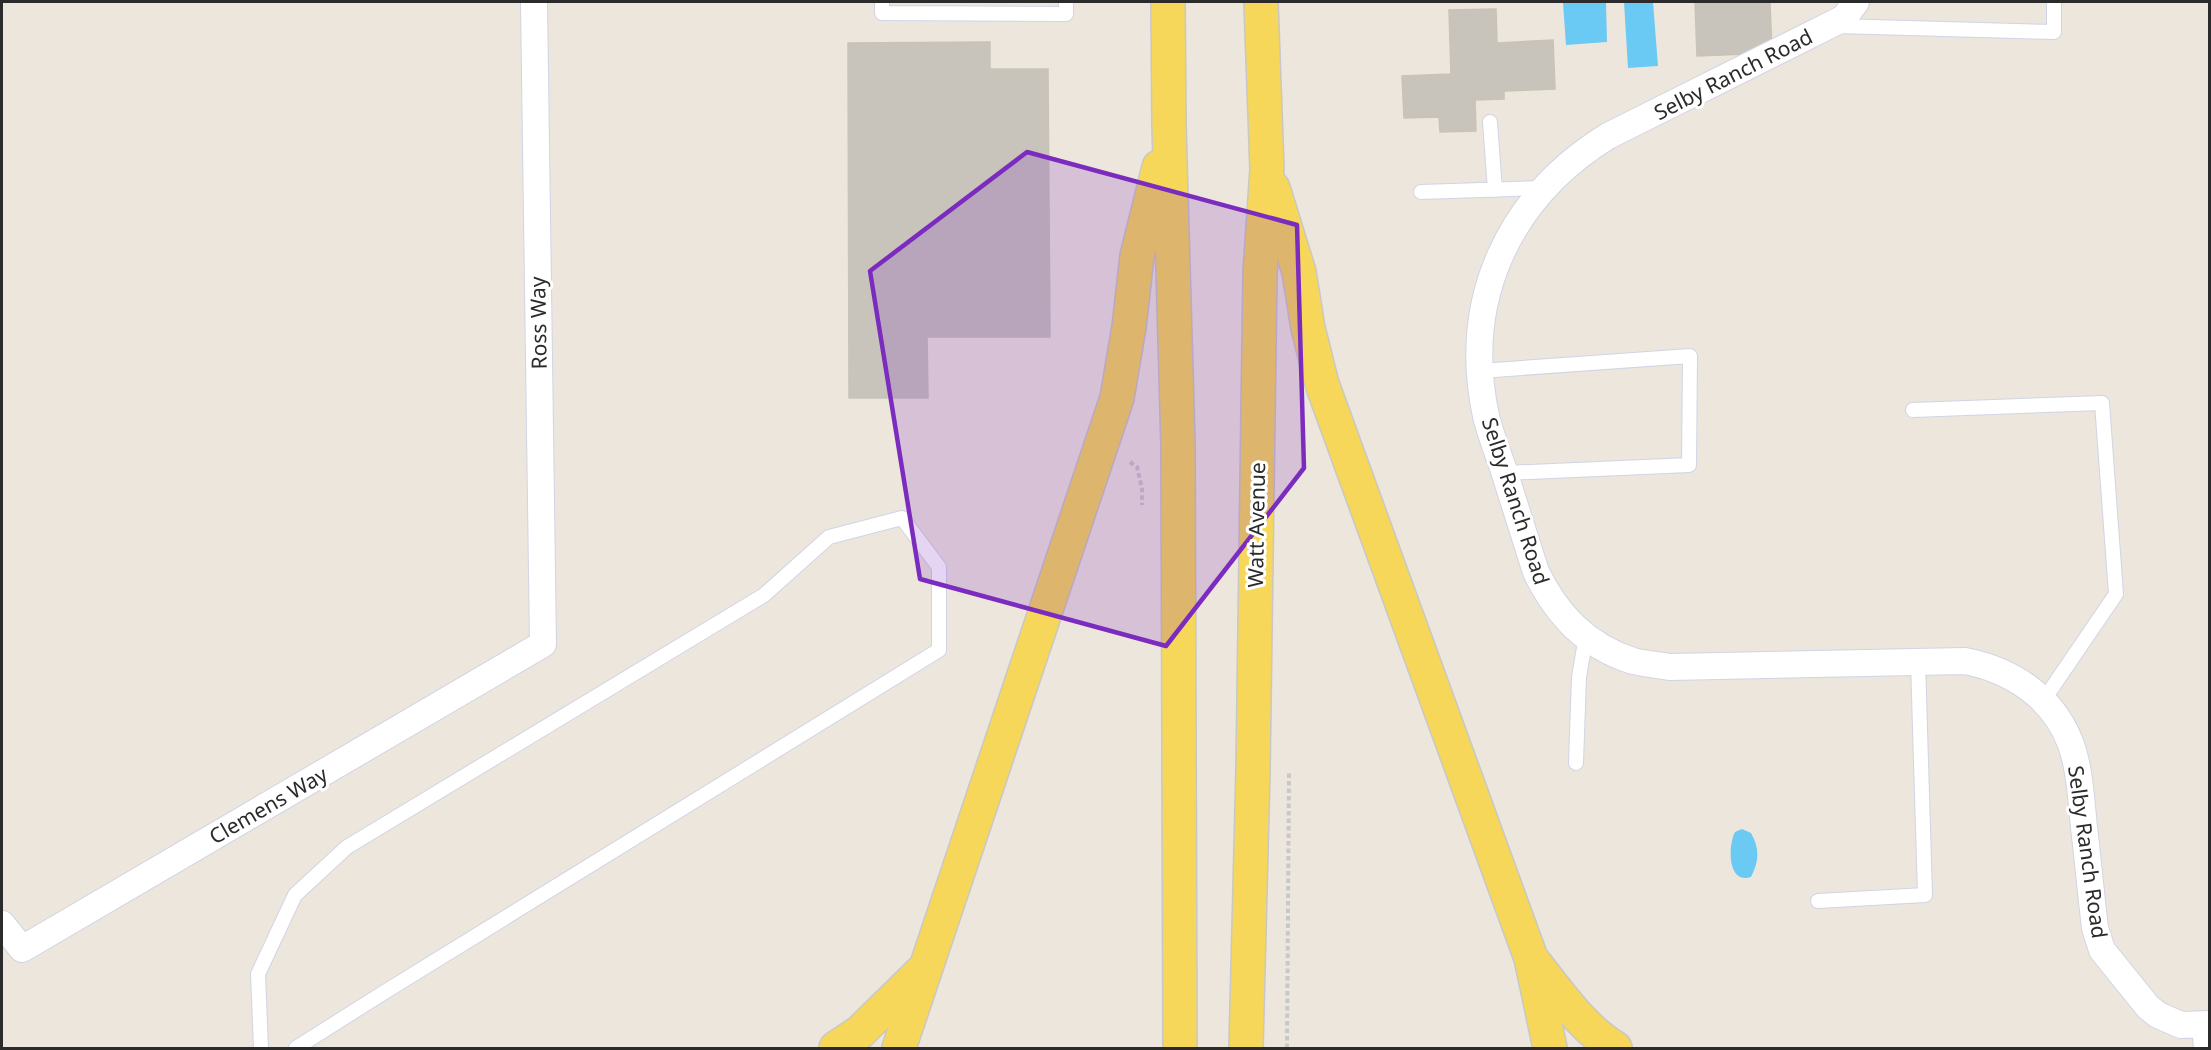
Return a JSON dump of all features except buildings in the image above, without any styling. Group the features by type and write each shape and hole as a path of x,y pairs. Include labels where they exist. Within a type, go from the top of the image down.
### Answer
{"main road":[{"path":"1168,2 1178,456 1180,1048"},
{"name":"Watt Avenue","path":"1246,1048 1260,273 1267,169 1261,2"},
{"path":"899,1048 1117,398 1129,327 1137,256 1169,125"},
{"path":"1267,169 1299,272 1308,328 1322,384 1531,958 1550,1048"},
{"path":"1531,958 1572,1009 1606,1043 1615,1048"},
{"path":"836,1048 860,1032 926,967"}],"street":[{"name":"Ross Way","path":"534,2 543,644"},
{"name":"Selby Ranch Road","path":"1856,2 1844,18 1608,136 1582,152 1543,188 1512,230 1491,278 1481,325 1480,371 1486,416 1536,572 1560,613 1598,645 1634,661 1670,667 1965,662 1985,665 2025,685 2043,701 2063,727 2070,743 2079,776 2095,928 2102,950 2148,1007 2158,1015 2181,1025 2207,1032"},
{"name":"Clemens Way","path":"2,924 22,949 543,644"}],"lane":[{"path":"882,2 882,13 1066,14 1066,2"},
{"path":"1829,26 2054,32 2054,2"},
{"path":"1490,122 1495,190"},
{"path":"1421,192 1543,188"},
{"path":"1480,371 1690,356 1689,465 1505,473"},
{"path":"1913,410 2102,403 2116,594 2043,701"},
{"path":"261,1048 258,974 295,896 347,847 764,596 829,537 902,518 939,567 939,650 296,1048"},
{"path":"1576,764 1579,677 1586,636"},
{"path":"1818,901 1925,895 1918,661"}],"path":[{"path":"1287,1048 1290,761"}],"highlighted area":[{"path":"1027,152 1297,225 1304,468 1166,646 920,579 870,271"}],"water":[{"path":"1606,2 1607,42 1566,45 1563,3"},
{"path":"1624,2 1653,2 1658,66 1628,68"},
{"path":"1742,829 1751,833 1756,844 1757,855 1756,866 1751,877 1743,878 1737,875 1731,862 1731,846 1735,832"}]}
